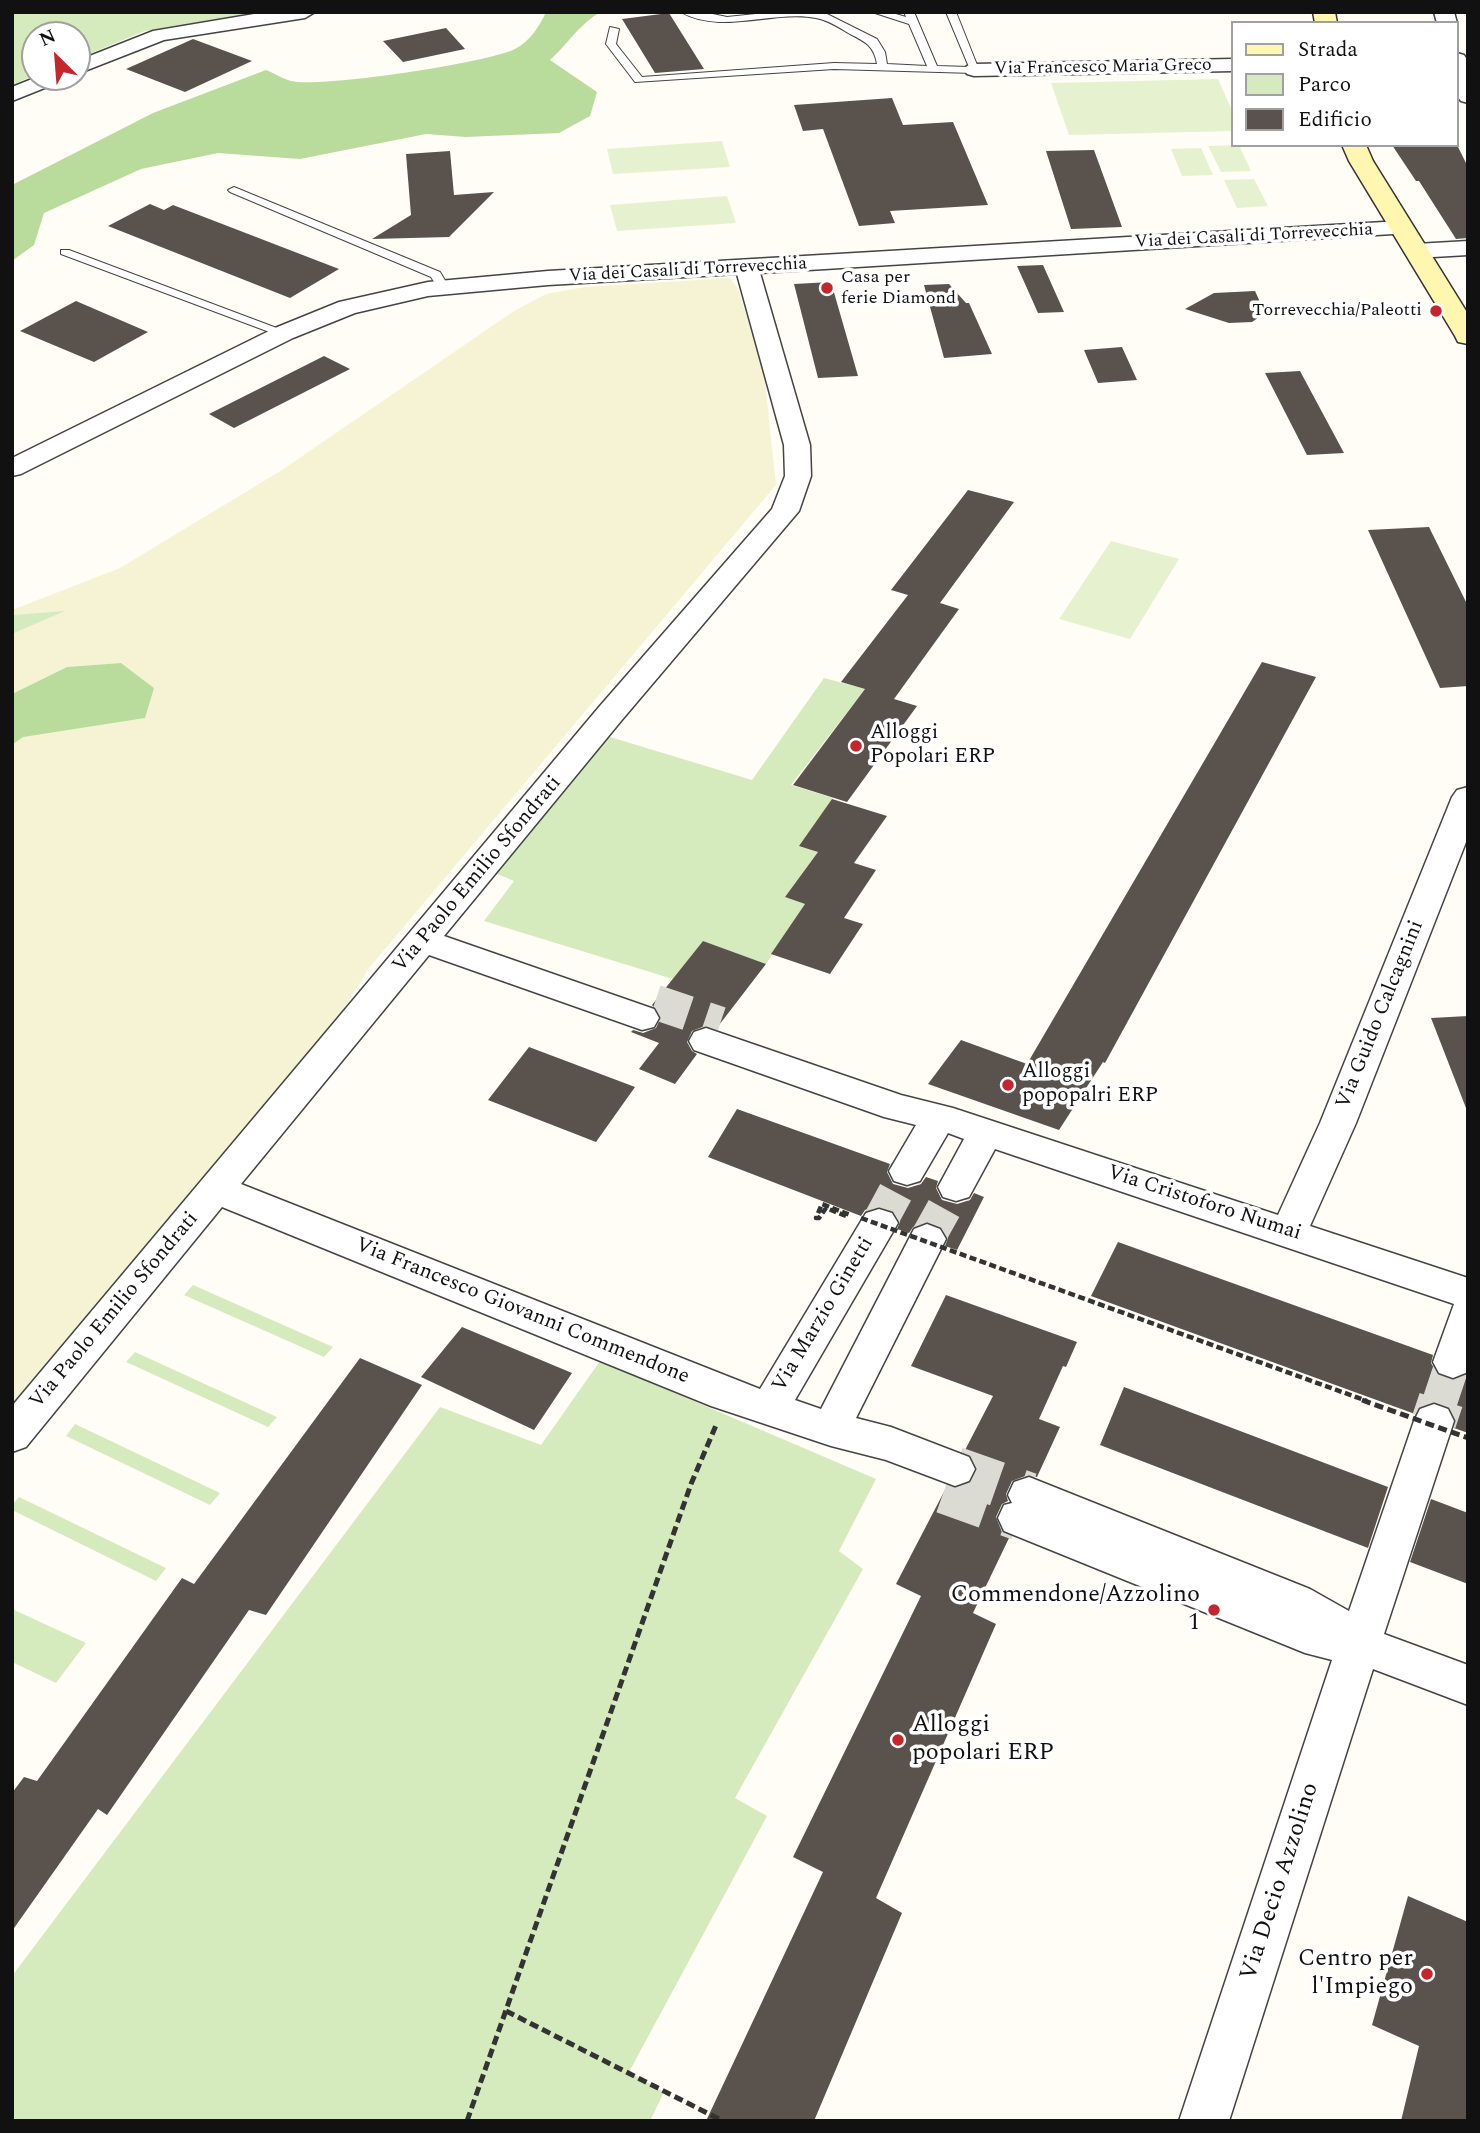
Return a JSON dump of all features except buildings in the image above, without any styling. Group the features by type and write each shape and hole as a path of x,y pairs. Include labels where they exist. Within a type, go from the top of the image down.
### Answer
{"main road":[{"path":"1355,147 1401,228 1468,336"}],"street":[{"path":"91,62 160,35 305,12"},
{"name":"Via Francesco Maria Greco","path":"974,71 1232,65"},
{"path":"1459,66 1468,97"},
{"name":"Via dei Casali di Torrevecchia","path":"12,468 284,334 362,303 443,287 548,278 1401,228"},
{"path":"1416,251 1468,248"},
{"name":"Via Paolo Emilio Sfondrati","path":"12,1436 610,714 785,511 798,476 797,445 747,268"},
{"name":"Via Guido Calcagnini","path":"1290,1232 1338,1123 1468,797"},
{"path":"431,933 648,1010"},
{"name":"Via Cristoforo Numai","path":"713,1033 897,1108 940,1116 1468,1293"},
{"path":"907,1171 940,1116"},
{"path":"956,1186 986,1132"},
{"name":"Via Francesco Giovanni Commendone","path":"215,1189 725,1394 831,1429 877,1463 950,1480"},
{"name":"Via Marzio Ginetti","path":"770,1407 879,1223"},
{"path":"831,1429 927,1239"},
{"path":"1453,1362 1468,1314"},
{"name":"Via Decio Azzolino","path":"1204,2121 1359,1644 1451,1429"},
{"path":"1024,1506 1320,1639 1359,1644 1468,1685"}],"lane":[{"path":"686,12 727,20 798,13 821,15 873,41 880,52 882,66"},
{"path":"877,12 911,17 933,68"},
{"path":"614,29 611,44 639,80 821,66 974,71 974,65 951,12"},
{"path":"234,190 436,275 443,287"},
{"path":"65,252 284,334"}],"path":[{"path":"826,1208 820,1218 816,1218 822,1205 1451,1429"},
{"path":"467,2121 691,1484 715,1432 725,1394"},
{"path":"506,2011 722,2120"}],"shaded area":[{"path":"730,278 738,289 764,372 776,485 369,968 214,1220 12,1434 12,745 23,737 154,688 121,663 67,667 12,694 12,634 62,612 12,615 12,610 120,568 282,470 514,311 546,294 585,287"}],"green space":[{"path":"12,12 257,12 145,31 91,53 91,21 21,21 21,81 12,85"},
{"path":"546,12 601,12 580,28 550,60 597,92 590,116 559,133 466,137 426,134 300,159 218,153 141,169 44,213 34,245 12,261 12,185 153,113 266,70 291,81 335,81 440,67 498,55 525,42"},
{"path":"1218,79 1232,111 1232,131 1069,135 1051,83"},
{"path":"722,141 730,167 613,174 607,149"},
{"path":"1208,146 1240,147 1251,171 1221,172"},
{"path":"1201,148 1213,175 1182,176 1171,149"},
{"path":"1254,179 1268,206 1237,208 1224,180"},
{"path":"727,196 736,223 617,231 610,205"},
{"path":"1111,541 1179,559 1130,639 1059,619"},
{"path":"65,611 12,634 12,615"},
{"path":"121,663 154,688 145,718 23,737 12,745 12,694 67,667"},
{"path":"824,678 865,689 791,785 833,798 800,845 818,852 785,897 805,904 766,964 703,941 673,979 484,921 514,881 495,873 607,736 752,780"},
{"path":"193,1285 333,1347 324,1357 184,1295"},
{"path":"135,1352 277,1417 268,1427 126,1362"},
{"path":"600,1361 876,1479 839,1551 863,1569 735,1798 767,1816 629,2072 664,2092 650,2121 12,2121 12,1976 440,1407 541,1445"},
{"path":"75,1424 220,1493 210,1505 66,1436"},
{"path":"19,1497 166,1568 156,1581 12,1510 12,1505"},
{"path":"12,1609 86,1643 56,1683 12,1662"}],"tunnel":[{"path":"655,1002 720,1024"},
{"path":"879,1223 907,1171"},
{"path":"927,1239 956,1187"},
{"path":"1440,1401 1453,1362"},
{"path":"1434,1421 1441,1400"},
{"path":"955,1469 1029,1495"},
{"path":"944,1491 1019,1518"}],"place":[{"name":"Casa per ferie Diamond","path":"827,288"},
{"name":"Torrevecchia/Paleotti","path":"1436,311"},
{"name":"Alloggi Popolari ERP","path":"856,746"},
{"name":"Alloggi popopalri ERP","path":"1008,1085"},
{"name":"Commendone/Azzolino 1","path":"1214,1610"},
{"name":"Alloggi popolari ERP","path":"898,1740"},
{"name":"Centro per l'Impiego","path":"1427,1974"}]}
